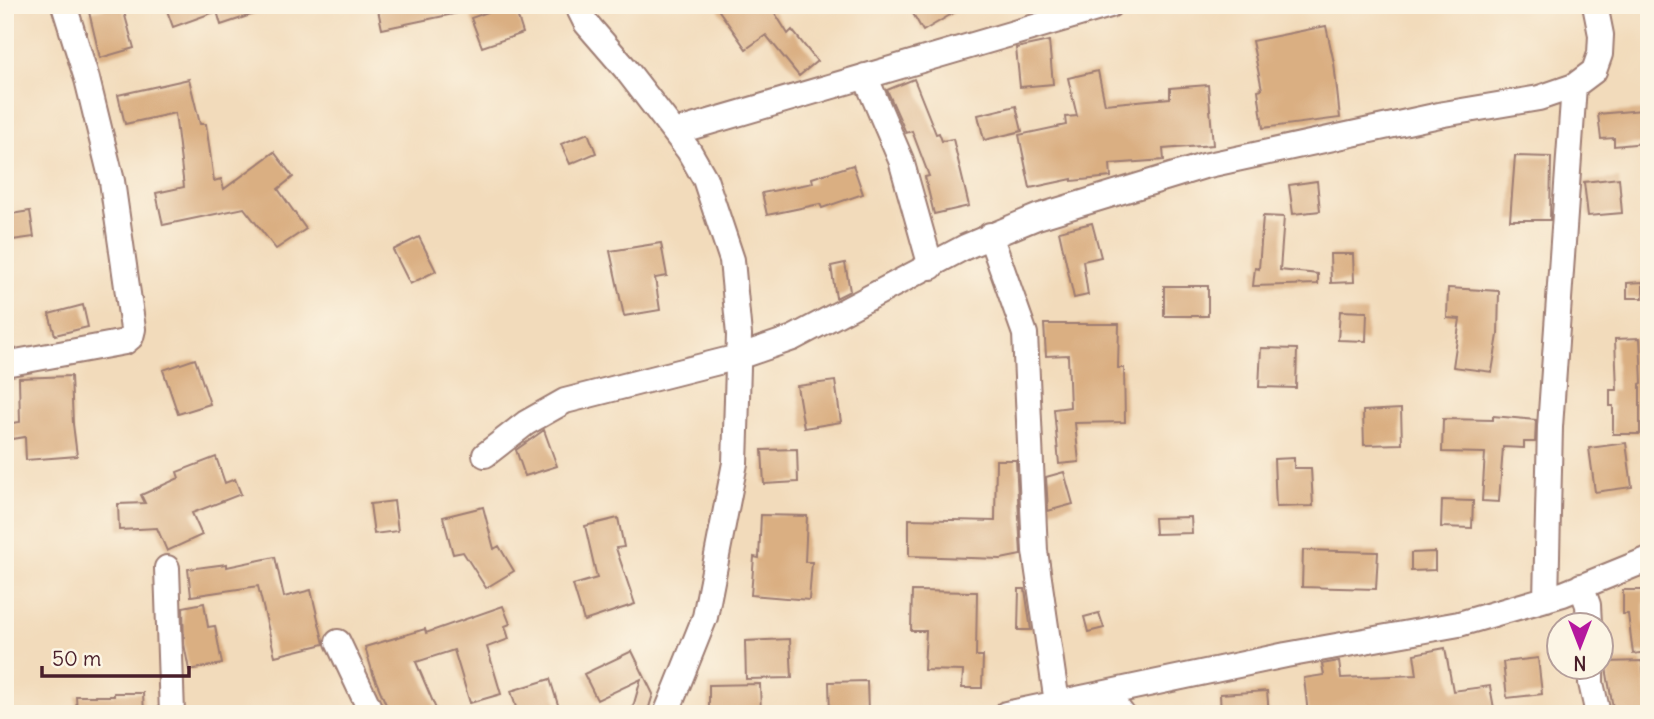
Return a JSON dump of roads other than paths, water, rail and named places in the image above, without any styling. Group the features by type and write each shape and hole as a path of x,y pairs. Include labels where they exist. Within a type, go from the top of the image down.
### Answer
{"street":[{"path":"5,364 125,342 131,337 133,329 112,181 87,79 64,5"},
{"path":"578,5 586,23 690,151 705,179 732,260 739,335 735,463 705,617 666,714"},
{"path":"675,132 1110,5"},
{"path":"485,455 526,423 565,401 738,357 793,338 990,235 1037,217 1205,166 1444,114 1539,98 1574,86 1594,71 1600,54 1601,35 1595,5"},
{"path":"864,76 901,160 932,267"},
{"path":"1546,599 1550,427 1574,86"},
{"path":"990,235 1024,334 1035,551 1057,703"},
{"path":"1006,714 1286,655 1459,624 1546,599 1647,562"},
{"path":"167,568 172,714"},
{"path":"1581,586 1588,610"},
{"path":"338,642 372,714"},
{"path":"1591,680 1598,714"},
{"path":"1106,692 1122,714"}]}
